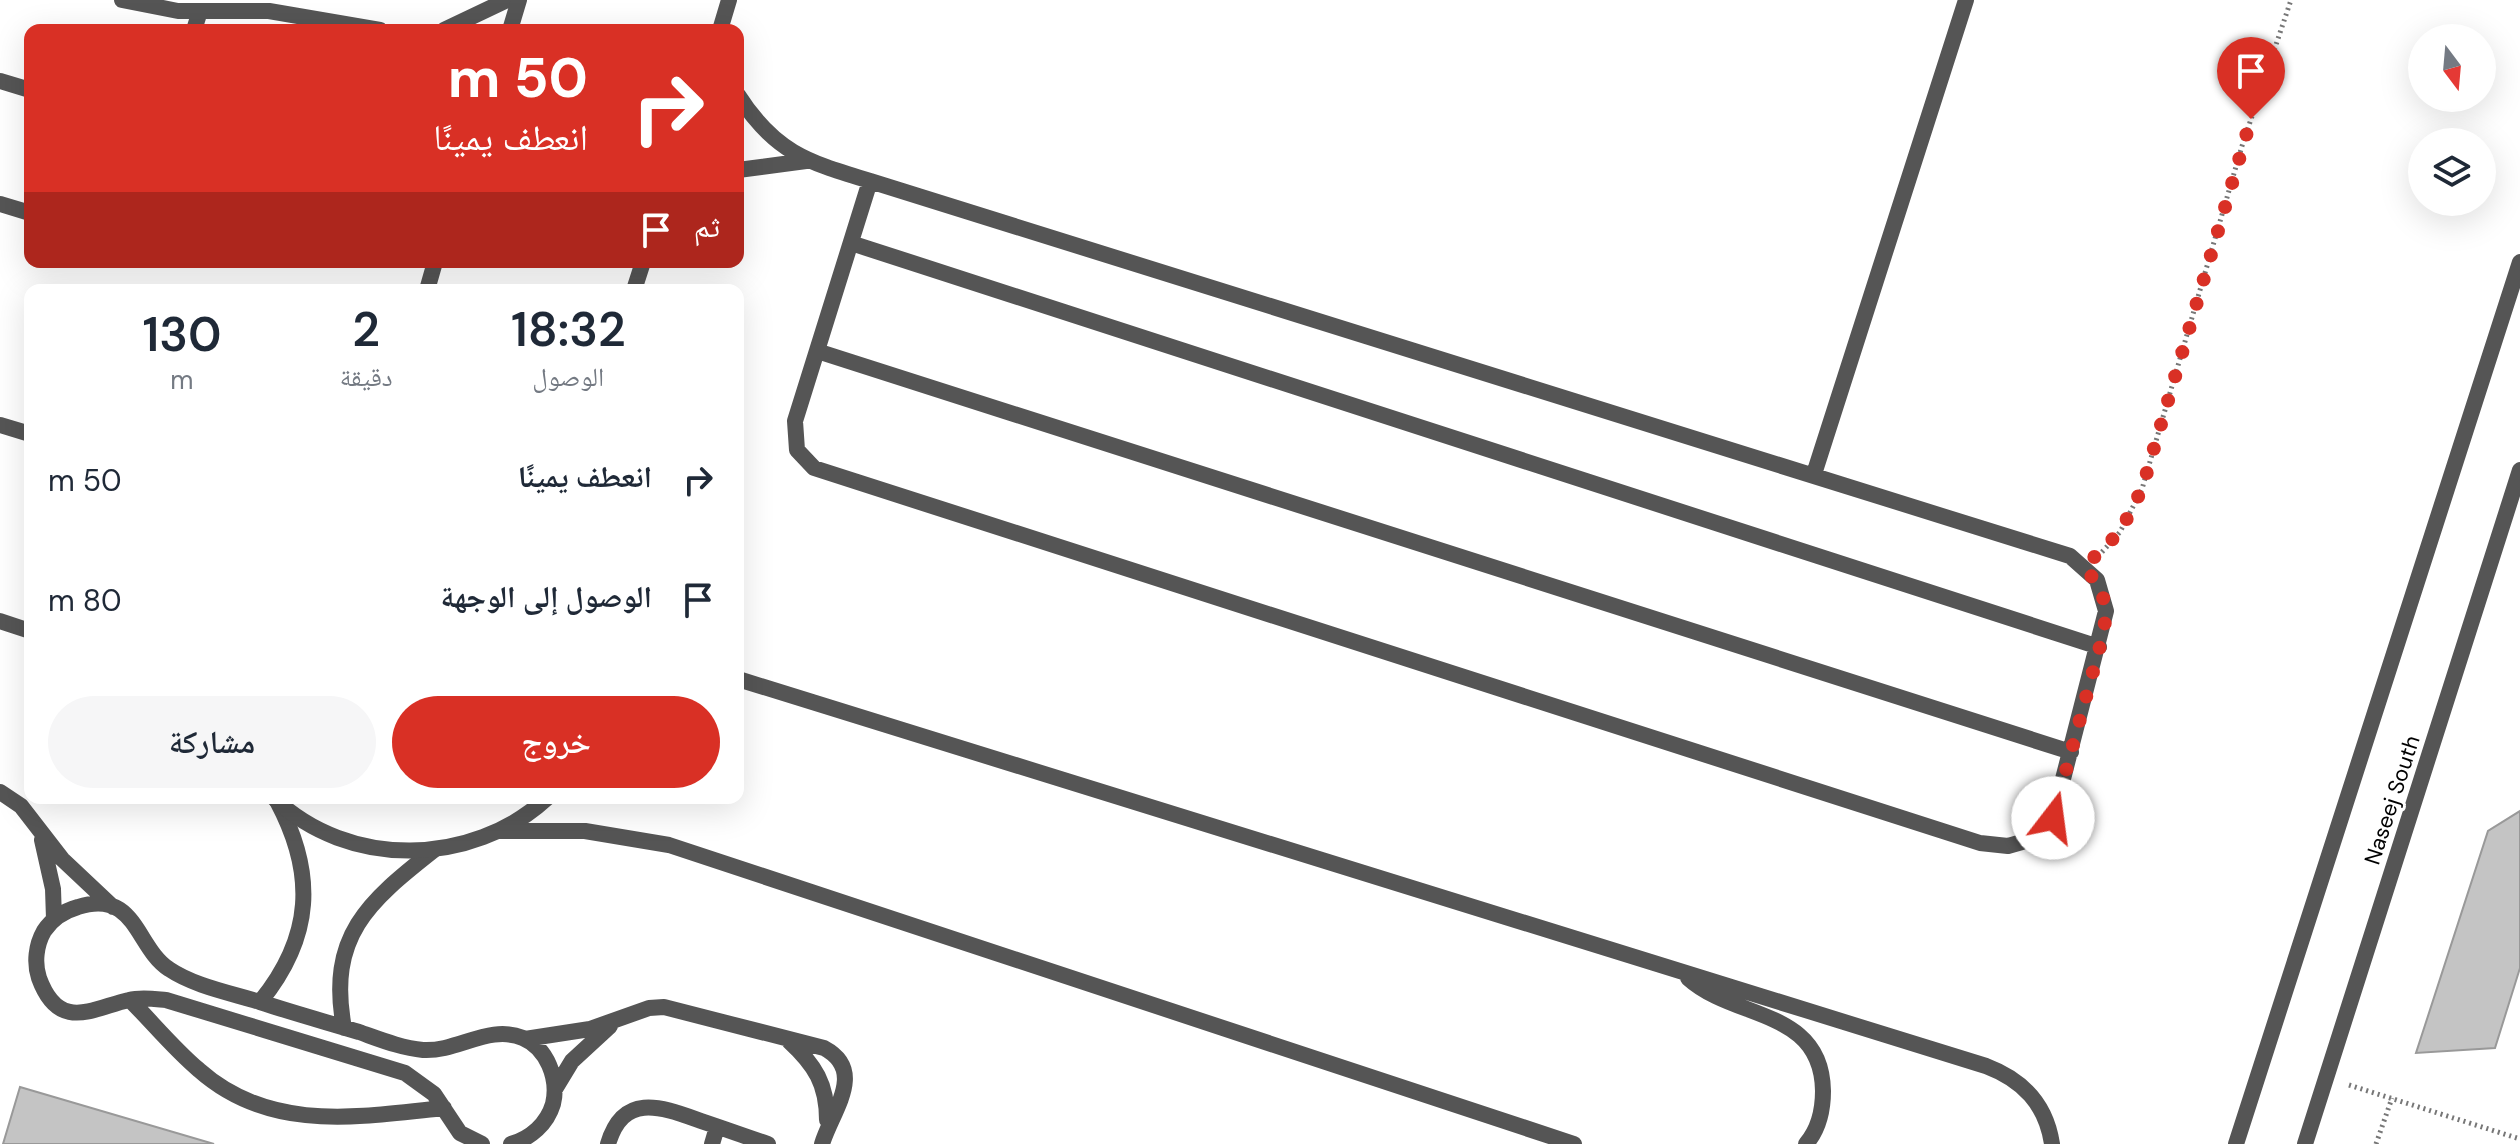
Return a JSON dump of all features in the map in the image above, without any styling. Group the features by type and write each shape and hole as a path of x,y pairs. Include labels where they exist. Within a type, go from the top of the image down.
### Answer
{"street":[{"path":"122,0 159,9 269,11 345,24"},
{"path":"457,24 507,0"},
{"path":"512,24 519,0"},
{"path":"722,24 729,0"},
{"path":"1814,474 1966,0"},
{"path":"196,24 200,11"},
{"path":"0,81 24,88"},
{"path":"744,103 765,131 806,161 1814,474 2070,556 2085,566 2103,595 2106,611 2053,818 2034,836 2008,846 1994,846 1949,834 814,468 797,450 794,431 870,181"},
{"path":"744,169 806,161"},
{"path":"0,204 24,211"},
{"path":"851,243 2099,647"},
{"path":"2236,1144 2520,262"},
{"path":"817,351 2071,752"},
{"path":"0,425 24,432"},
{"name":"Naseej South","path":"2305,1144 2520,470"},
{"path":"0,621 24,629"},
{"path":"744,681 2000,1072 2026,1089 2036,1101 2044,1115 2052,1144"},
{"path":"0,792 21,806 87,885 130,917 156,959 170,970 260,1002 421,1050 442,1050 495,1033 525,1039 590,1029 649,1008 664,1007 824,1048 844,1066 846,1087 822,1144"},
{"path":"260,1002 291,957 304,905 299,850 277,804"},
{"path":"281,804 311,826 350,843 392,850 434,850 499,831 585,831 669,845 1574,1144"},
{"path":"499,831 538,804"},
{"path":"39,831 51,875 54,919"},
{"path":"344,1028 339,977 343,952 353,929 385,889 434,850"},
{"path":"116,909 83,905 54,919 38,945 36,961 45,990 54,1001 82,1015 130,1000 166,1000 405,1073 434,1094 460,1133 482,1144"},
{"path":"1681,972 1720,999 1782,1021 1810,1047 1821,1074 1823,1103 1806,1144"},
{"path":"130,1000 199,1071 224,1089 266,1108 310,1118 340,1119 444,1108"},
{"path":"511,1144 539,1128 548,1116 555,1089 595,1037 621,1018"},
{"path":"525,1039 538,1047 547,1061 555,1089"},
{"path":"787,1039 816,1068 825,1086 827,1126"},
{"path":"608,1144 616,1123 634,1109 646,1106 768,1144"},
{"path":"712,1144 717,1127"}],"path":[{"path":"2085,566 2120,532 2142,489 2242,146 2291,0"},
{"path":"2326,1078 2520,1139"},
{"path":"2376,1144 2392,1098"}],"building":[{"path":"2520,811 2520,968 2495,1048 2416,1053 2488,831"},
{"path":"20,1087 214,1144 3,1144"}],"route":[{"path":"2053,818 2105,628 2103,595 2097,580 2085,566 2120,532 2142,489 2251,119"}]}
